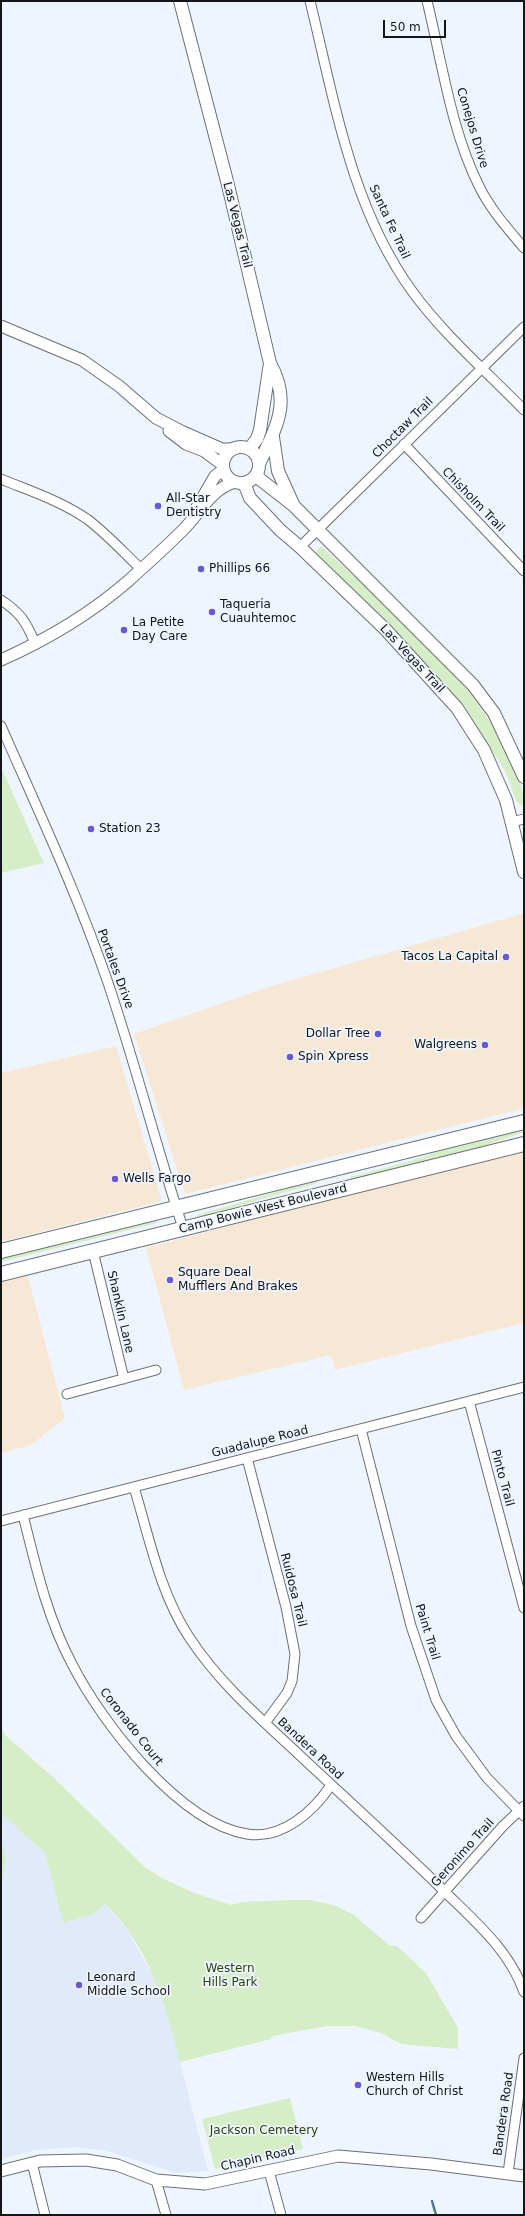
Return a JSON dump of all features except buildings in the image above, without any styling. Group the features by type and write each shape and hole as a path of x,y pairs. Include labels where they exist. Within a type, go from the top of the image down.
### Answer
{"main road":[{"name":"Las Vegas Trail","path":"180,1 228,185 270,363 260,430 257,439 250,448"},
{"path":"270,363 278,378 280,391 279,423 273,437 259,468 255,477 240,483 226,475 223,467 224,458 234,449 250,448 255,452 259,468 257,477 293,505"},
{"path":"273,437 278,471 293,505"},
{"name":"Las Vegas Trail","path":"240,483 250,498 280,530 300,547 386,630 457,708 484,750 506,800 524,872"},
{"name":"Las Vegas Trail","path":"293,505 473,685 494,714 524,777"},
{"name":"Camp Bowie West Boulevard","path":"1,1251 524,1122"},
{"name":"Camp Bowie West Boulevard","path":"1,1274 524,1144"},
{"path":"333,1169 339,1190"}],"street":[{"name":"Santa Fe Trail","path":"310,1 346,147 367,207 383,242 397,268 424,306 524,410"},
{"name":"Conejos Drive","path":"427,1 451,103 472,171 480,188 502,222 524,248"},
{"path":"1,326 82,360 119,386 186,444 204,451 223,467 215,476 199,502 195,513 184,528 141,569 103,601 34,644 1,660"},
{"name":"Choctaw Trail","path":"300,547 524,327"},
{"path":"156,418 211,445 222,449 234,449"},
{"name":"Chisholm Trail","path":"404,444 524,571"},
{"path":"1,479 53,500 86,519 108,536 141,569"},
{"path":"195,513 206,505 218,489 240,483"},
{"path":"1,600 16,610 23,618 34,644"},
{"name":"Portales Drive","path":"1,726 82,912 133,1061 182,1228"},
{"path":"511,822 524,818"},
{"name":"Shanklin Lane","path":"93,1251 124,1379"},
{"path":"67,1394 156,1370"},
{"name":"Guadalupe Road","path":"1,1521 524,1387"},
{"name":"Pinto Trail","path":"469,1401 524,1608"},
{"name":"Paint Trail","path":"361,1429 411,1626 436,1700 456,1736 487,1778 522,1811"},
{"name":"Ruidosa Trail","path":"247,1458 286,1607 295,1654 292,1681 287,1693 265,1723"},
{"name":"Bandera Road","path":"134,1487 166,1593 188,1636 224,1683 445,1892 497,1944 518,1976 524,1992"},
{"name":"Coronado Court","path":"23,1516 51,1618 72,1665 96,1705 134,1755 182,1801 196,1813 231,1830 248,1834 263,1834 290,1825 311,1811 331,1785"},
{"name":"Geronimo Trail","path":"421,1918 503,1826 522,1811"},
{"name":"Bandera Road","path":"508,2173 524,2058"},
{"name":"Chapin Road","path":"1,2171 32,2163 57,2160 86,2160 117,2165 156,2180 205,2184 338,2156 431,2164 524,2176"},
{"path":"32,2163 45,2215"},
{"path":"269,2171 281,2215"},
{"path":"156,2180 166,2215"}],"shaded area":[{"path":"524,913 524,1108 185,1194 134,1034 262,989"},
{"path":"116,1046 162,1201 1,1242 1,1073"},
{"path":"524,1147 524,1323 335,1370 331,1355 184,1390 146,1248"},
{"path":"27,1273 65,1418 31,1445 1,1453 1,1280"},
{"name":"Leonard Middle School","path":"1,1812 45,1853 63,1923 94,1914 105,1904 130,1935 153,1976 170,2023 208,2171 176,2173 108,2151 76,2147 36,2150 1,2159"}],"green space":[{"path":"321,546 401,619 452,671 494,728 518,776 524,798 524,804 520,805 516,800 506,773 463,704 316,552"},
{"path":"1,767 44,863 1,873"},
{"path":"524,1129 524,1132 484,1146 350,1180 350,1177 407,1162 442,1150"},
{"path":"317,1180 317,1183 198,1218 197,1215"},
{"path":"157,1221 157,1223 1,1262 1,1259"},
{"name":"Western Hills Park","path":"1,1726 4,1734 53,1777 146,1868 164,1879 192,1892 231,1905 241,1902 310,1900 337,1906 354,1915 390,1946 397,1946 426,1973 458,2028 458,2049 401,2044 381,2033 355,2026 327,2026 272,2036 271,2039 180,2062 161,1998 144,1957 133,1938 120,1920 105,1904 94,1914 63,1923 45,1853 1,1813"},
{"path":"1,1842 6,1860 1,1882"},
{"name":"Jackson Cemetery","path":"290,2098 303,2149 215,2169 202,2119"}],"waterway":[{"path":"432,2201 436,2215"}],"place":[{"name":"All-Star Dentistry","path":"158,506"},
{"name":"Phillips 66","path":"201,569"},
{"name":"Taqueria Cuauhtemoc","path":"212,612"},
{"name":"La Petite Day Care","path":"124,630"},
{"name":"Station 23","path":"91,829"},
{"name":"Tacos La Capital","path":"506,957"},
{"name":"Dollar Tree","path":"378,1034"},
{"name":"Walgreens","path":"485,1045"},
{"name":"Spin Xpress","path":"290,1057"},
{"name":"Wells Fargo","path":"115,1179"},
{"name":"Square Deal Mufflers And Brakes","path":"170,1280"},
{"name":"Leonard Middle School","path":"79,1985"},
{"name":"Western Hills Church of Christ","path":"358,2085"}]}
